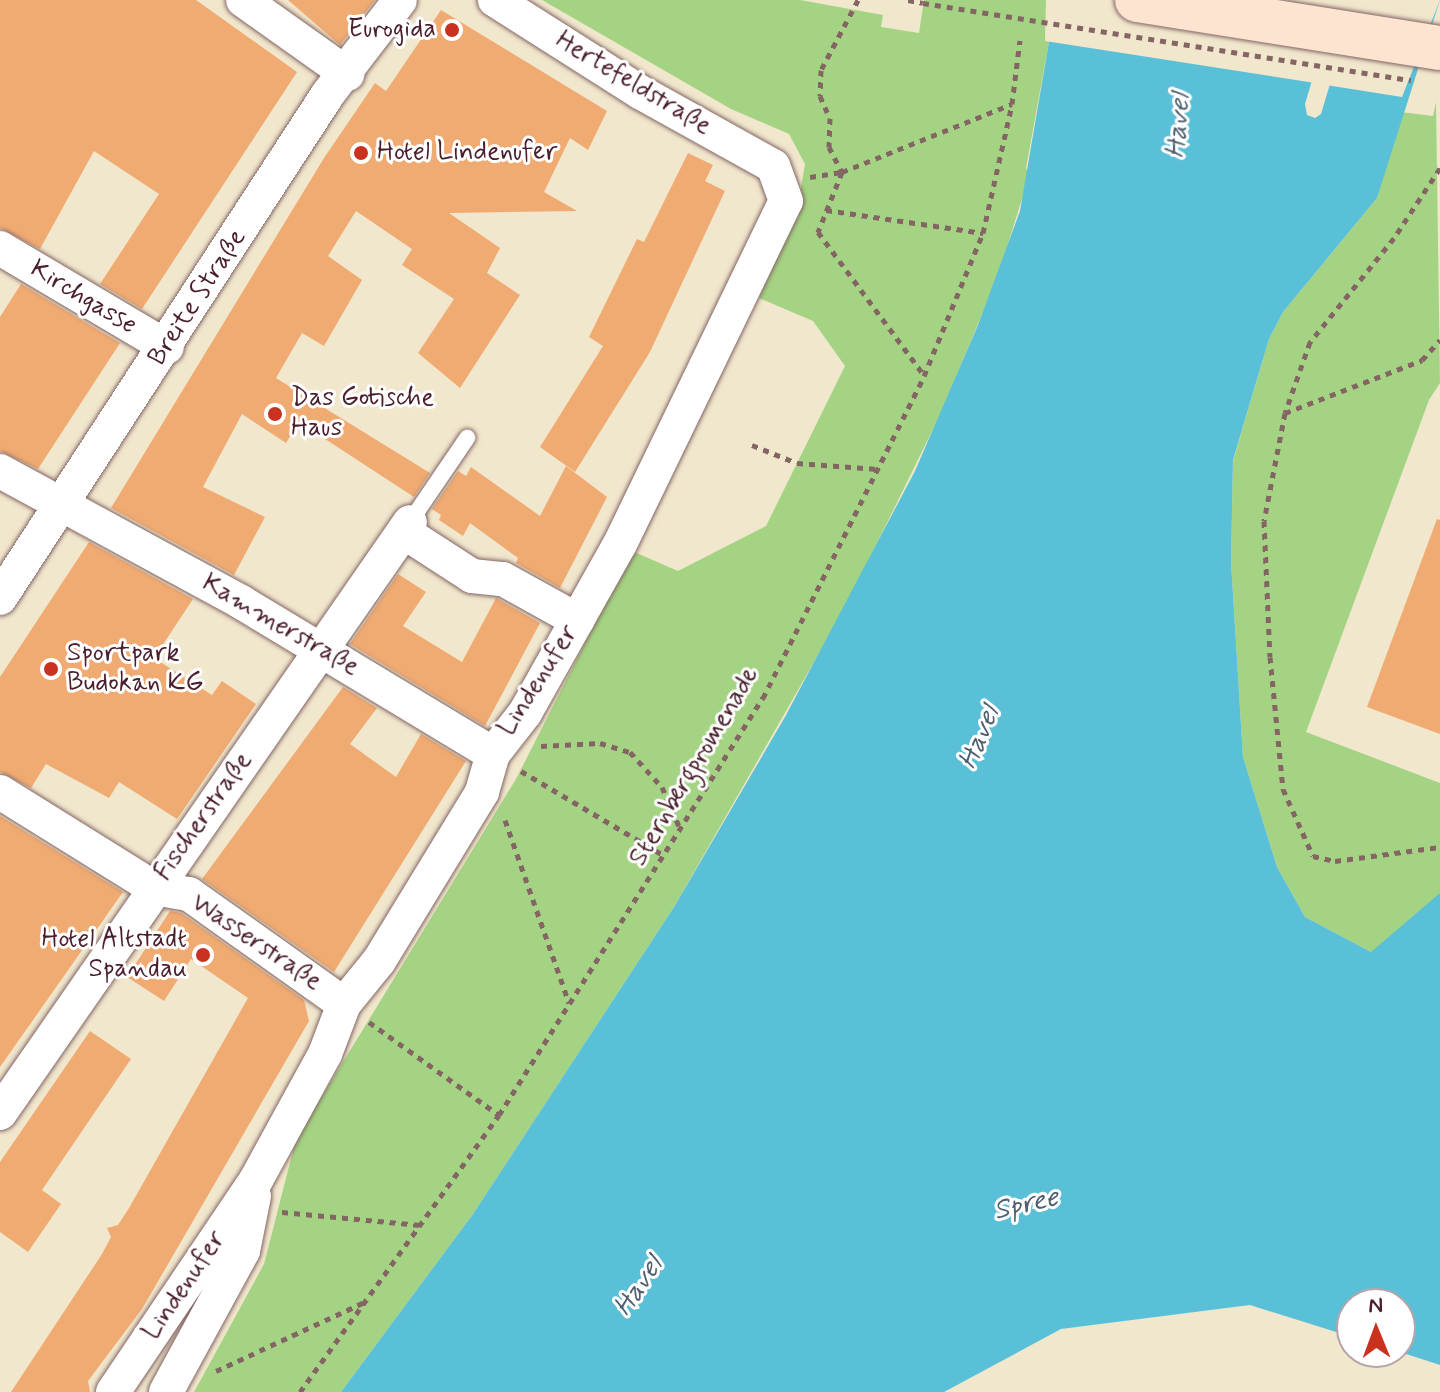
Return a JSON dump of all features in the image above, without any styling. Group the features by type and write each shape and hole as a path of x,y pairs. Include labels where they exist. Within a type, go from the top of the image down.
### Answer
{"main road":[{"path":"1137,0 1425,58"}],"street":[{"path":"243,0 347,74"},
{"name":"Breite Straße","path":"0,598 167,347 328,94 347,74 400,0"},
{"name":"Hertefeldstraße","path":"495,0 780,183"},
{"name":"Lindenufer","path":"113,1392 254,1195 325,1054 344,1004 379,961 482,792 493,754 525,713 577,620 727,329 780,183"},
{"name":"Kirchgasse","path":"0,248 167,347"},
{"name":"Kammerstraße","path":"0,471 65,503 241,602 493,754"},
{"path":"407,527 472,576 503,579 577,620"},
{"name":"Fischerstraße","path":"0,1113 407,527"},
{"name":"Wasserstraße","path":"0,792 154,888 189,894 344,1004"},
{"name":"Lindenufer","path":"166,1392 243,1251 254,1195"}],"lane":[{"path":"407,527 467,438"}],"path":[{"path":"858,0 821,70 820,96 830,118 829,147 842,172 818,232 924,376"},
{"path":"908,0 1425,58"},
{"name":"Sternbergpromenade","path":"300,1392 499,1115 682,832 763,698 924,376 983,233 1012,104 1020,40"},
{"path":"780,183 842,172 1012,104"},
{"path":"1440,168 1394,238 1310,342 1285,413 1264,521 1270,657 1283,789 1313,856 1335,861 1440,847"},
{"path":"780,183 827,210 983,233"},
{"path":"1285,413 1422,360 1440,340"},
{"path":"752,445 797,463 878,469"},
{"path":"493,754 565,742 600,743 630,752 662,787 682,832"},
{"path":"493,754 665,856"},
{"path":"482,792 501,809 569,1003"},
{"path":"344,1004 499,1115"},
{"path":"254,1195 421,1225"},
{"path":"214,1373 368,1301"}],"green space":[{"path":"542,0 800,0 883,15 881,27 919,33 924,0 1050,0 1049,42 1026,168 1029,176 998,276 940,415 846,606 674,907 473,1214 341,1392 194,1392 264,1264 296,1139 516,779 632,551 678,571 766,526 845,366 813,321 759,298 796,217 805,164 789,134 731,109"},
{"path":"1436,102 1440,383 1429,400 1306,732 1440,783 1440,951 1371,952 1305,917 1277,867 1243,757 1231,562 1233,461 1269,339 1283,312 1377,198 1401,112 1433,116"}],"water":[{"path":"1050,0 1336,0 1305,104 1307,115 1315,118 1321,114 1355,0 1440,0 1377,198 1283,312 1269,339 1233,460 1231,562 1243,757 1277,867 1305,917 1371,952 1440,893 1440,1365 1416,1357 1416,1288 1336,1288 1336,1332 1250,1305 1061,1329 944,1392 341,1392 473,1214 674,907 785,717 915,471 978,325 1020,211 1049,42"}],"pier":[{"path":"1046,0 1340,0 1315,83 1045,41"},
{"path":"1351,0 1440,0 1402,97 1326,85"}],"building":[{"path":"0,0 196,0 297,72 142,309 100,284 159,194 94,151 40,249 0,228"},
{"path":"288,0 375,0 340,45"},
{"path":"441,10 607,111 588,150 570,138 544,192 577,211 449,213 500,248 487,273 520,295 460,388 418,353 454,299 402,265 412,249 356,211 328,256 362,280 324,346 302,333 276,378 430,473 414,497 299,422 286,443 242,414 203,487 265,517 234,575 111,508 324,158 375,83 386,91"},
{"path":"688,153 713,165 705,181 725,191 650,352 575,472 540,447 603,346 589,337 637,239 644,242"},
{"path":"21,284 120,343 38,469 0,451 0,317"},
{"path":"566,466 607,497 560,588 516,563 518,558 470,523 463,536 439,520 441,515 432,509 458,471 466,476 471,467 540,516"},
{"path":"1437,519 1440,520 1440,734 1367,707"},
{"path":"89,542 193,599 154,658 212,695 222,681 256,704 177,819 119,782 109,798 46,764 31,788 0,772 0,677"},
{"path":"398,574 426,592 403,626 462,662 496,598 540,623 485,726 350,644"},
{"path":"343,687 377,708 350,744 396,777 421,734 466,761 334,972 202,879"},
{"path":"0,816 123,892 0,1067"},
{"path":"170,911 181,913 304,1000 309,1021 142,1309 88,1381 90,1392 11,1392 102,1254 111,1237 107,1228 118,1225 129,1208 248,998 191,959 164,1001 127,977"},
{"path":"90,1031 131,1059 42,1190 61,1204 28,1252 0,1232 0,1162"}],"place":[{"name":"Eurogida","path":"452,30"},
{"name":"Hotel Lindenufer","path":"361,153"},
{"name":"Das Gotische Haus","path":"275,414"},
{"name":"Sportpark Budokan KG","path":"51,669"},
{"name":"Hotel Altstadt Spandau","path":"203,955"}],"water label":[{"name":"Havel","path":"1179,126"},
{"name":"Havel","path":"980,738"},
{"name":"Spree","path":"1026,1205"},
{"name":"Havel","path":"639,1287"}]}
